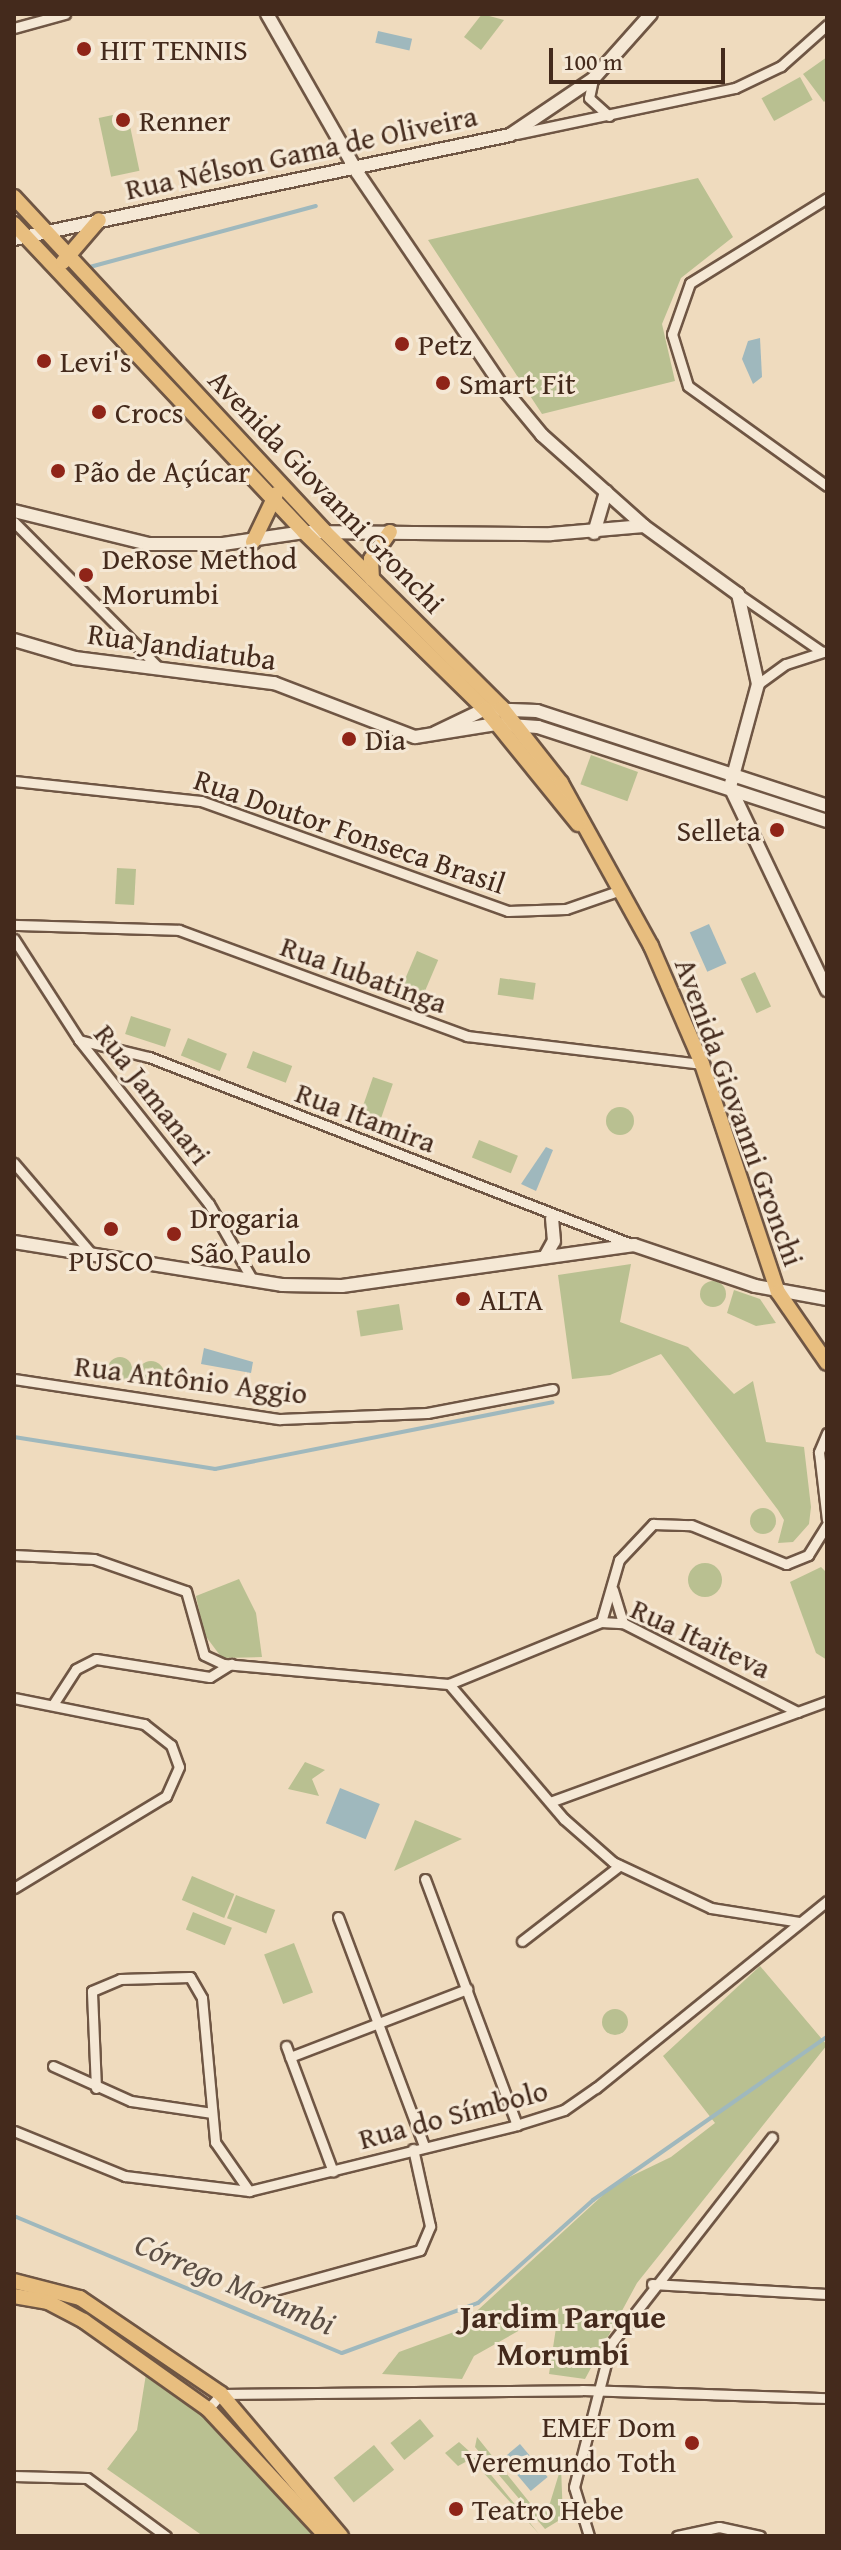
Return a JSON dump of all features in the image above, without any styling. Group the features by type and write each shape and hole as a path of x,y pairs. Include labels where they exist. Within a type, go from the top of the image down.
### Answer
{"main road":[{"name":"Avenida Giovanni Gronchi","path":"14,197 278,477 325,532 502,708 561,783 586,833 621,890 702,1064 778,1292 827,1363"},
{"path":"59,274 67,254 99,220"},
{"name":"Avenida Giovanni Gronchi","path":"14,224 20,238 59,274 304,532 485,709 586,833"},
{"path":"253,542 276,501 278,477"},
{"path":"372,579 371,559 390,532"},
{"path":"14,2281 80,2298 221,2394 341,2536"},
{"path":"14,2296 48,2302 84,2321 208,2409 326,2536"}],"street":[{"path":"14,28 65,14"},
{"path":"267,14 357,172 504,389 644,526 824,652"},
{"name":"Rua Nélson Gama de Oliveira","path":"20,238 99,220 357,172 510,135 593,79 651,14"},
{"path":"510,135 609,116 753,81 827,25"},
{"path":"593,79 589,98 609,116"},
{"path":"827,198 690,283 672,334 688,386 827,486"},
{"path":"594,533 606,492"},
{"path":"14,511 148,544 253,542 304,532 594,533 644,526"},
{"path":"14,522 159,668"},
{"path":"738,594 758,684 730,787 826,987"},
{"name":"Rua Jandiatuba","path":"14,640 75,658 274,683 398,734 431,736 496,724 517,725 730,787 827,821"},
{"path":"758,684 786,664 824,652"},
{"path":"431,736 485,709 502,708 560,717 827,806"},
{"name":"Rua Doutor Fonseca Brasil","path":"14,781 201,801 508,911 558,910 621,890"},
{"name":"Rua Iubatinga","path":"14,925 179,930 467,1036 702,1064"},
{"name":"Rua Jamanari","path":"14,939 79,1040 209,1204 252,1279"},
{"name":"Rua Itamira","path":"79,1040 149,1057 552,1218 634,1245"},
{"path":"14,1163 91,1253"},
{"path":"545,1257 554,1241 552,1218"},
{"path":"14,1242 252,1279 342,1286 634,1245 778,1292 827,1299"},
{"name":"Rua Antônio Aggio","path":"14,1379 280,1419 427,1413 553,1389"},
{"path":"601,1622 624,1550 653,1524 691,1525 786,1564 808,1555 827,1522 819,1452 827,1433"},
{"path":"14,1555 94,1559 186,1591 204,1655 231,1664 449,1684 550,1802 619,1866 711,1908 799,1922"},
{"path":"613,1590 623,1623"},
{"name":"Rua Itaiteva","path":"449,1684 601,1622 623,1623 798,1712"},
{"path":"54,1703 76,1669 96,1659 210,1677 231,1664"},
{"path":"14,1698 125,1716 155,1731 176,1754 176,1779 147,1810 14,1888"},
{"path":"550,1802 827,1701"},
{"path":"522,1941 619,1866"},
{"path":"425,1879 517,2125"},
{"name":"Rua do Símbolo","path":"14,2131 125,2176 249,2191 517,2125 564,2110 596,2088 827,1901"},
{"path":"338,1917 424,2146"},
{"path":"96,2088 92,1991 105,1982 180,1974 200,1989 215,2142 249,2191"},
{"path":"290,2057 467,1989"},
{"path":"286,2046 333,2172"},
{"path":"53,2066 96,2088 157,2108 212,2113"},
{"path":"589,2536 574,2487 594,2390 611,2344 652,2284 772,2137"},
{"path":"253,2296 420,2250 430,2226 413,2149"},
{"path":"652,2284 827,2294"},
{"path":"208,2409 221,2394 594,2390 827,2398"},
{"path":"14,2476 87,2478 166,2536"},
{"path":"677,2536 719,2527 760,2536"}],"green space":[{"path":"482,14 504,20 481,50 464,37"},
{"path":"827,57 827,99 824,102 803,74"},
{"path":"800,77 813,100 774,121 762,98"},
{"path":"127,112 139,171 111,177 99,118"},
{"path":"698,178 733,237 681,278 662,324 675,381 542,414 428,240"},
{"path":"591,755 638,772 627,801 580,784"},
{"path":"117,868 136,869 134,905 115,904"},
{"path":"417,951 438,960 421,1000 400,992"},
{"path":"755,972 771,1006 757,1013 740,979"},
{"path":"500,978 536,983 533,1000 498,995"},
{"path":"131,1016 171,1029 165,1047 125,1034"},
{"path":"188,1038 227,1054 220,1071 181,1056"},
{"path":"253,1051 292,1066 286,1083 247,1068"},
{"path":"373,1077 393,1084 380,1122 360,1115"},
{"path":"620,1107 630,1111 634,1121 630,1131 620,1135 610,1131 606,1121 610,1111"},
{"path":"479,1140 518,1156 511,1173 472,1158"},
{"path":"631,1264 620,1322 688,1347 734,1394 753,1381 766,1442 804,1447 811,1507 809,1524 793,1542 778,1543 784,1520 778,1510 661,1354 610,1375 572,1379 558,1275"},
{"path":"713,1281 722,1285 726,1294 722,1303 713,1307 704,1303 700,1294 704,1285"},
{"path":"734,1290 760,1299 776,1323 756,1326 727,1313"},
{"path":"399,1304 403,1330 361,1336 357,1311"},
{"path":"120,1357 131,1364 132,1369 125,1380 120,1381 109,1374 108,1369 115,1358"},
{"path":"151,1361 160,1365 164,1374 160,1383 151,1387 142,1383 138,1374 142,1365"},
{"path":"763,1508 772,1512 776,1521 772,1530 763,1534 754,1530 750,1521 754,1512"},
{"path":"705,1563 717,1568 722,1580 717,1592 705,1597 693,1592 688,1580 693,1568"},
{"path":"821,1567 827,1573 827,1660 816,1653 790,1582"},
{"path":"239,1579 256,1613 262,1657 222,1658 204,1634 196,1596"},
{"path":"305,1762 325,1770 312,1779 319,1796 288,1789"},
{"path":"415,1820 462,1839 394,1871"},
{"path":"192,1876 234,1894 224,1918 182,1900"},
{"path":"236,1895 275,1910 266,1933 227,1918"},
{"path":"193,1912 232,1928 225,1945 186,1930"},
{"path":"294,1943 313,1992 283,2004 264,1954"},
{"path":"760,1966 827,2045 637,2283 585,2379 549,2374 559,2308 474,2356 462,2379 382,2374 399,2352 454,2332 615,2184 671,2157 715,2123 663,2056"},
{"path":"615,2009 624,2013 628,2022 624,2031 615,2035 606,2031 602,2022 606,2013"},
{"path":"146,2374 203,2398 319,2536 203,2536 107,2469 137,2430"},
{"path":"420,2419 434,2436 404,2460 390,2443"},
{"path":"477,2437 534,2508 550,2503 561,2467 563,2518 545,2529 475,2447"},
{"path":"459,2442 479,2460 539,2534 471,2459 458,2466 445,2453"},
{"path":"374,2445 394,2470 354,2503 334,2478"}],"water":[{"path":"378,31 412,39 409,51 375,43"},
{"path":"760,338 762,377 753,384 742,359 748,341"},
{"path":"709,924 726,963 707,972 690,933"},
{"path":"546,1147 553,1150 536,1191 521,1184"},
{"path":"204,1348 253,1362 251,1373 201,1364"},
{"path":"340,1788 380,1804 366,1839 326,1823"},
{"path":"520,2444 548,2477 531,2491 503,2458"}],"waterway":[{"path":"86,268 316,206"},
{"path":"36,239 58,254"},
{"path":"14,1437 215,1469 552,1402"},
{"name":"Córrego Morumbi","path":"14,2216 342,2353 478,2303 593,2200 827,2037"}],"place":[{"name":"HIT TENNIS","path":"84,49"},
{"name":"Renner","path":"123,120"},
{"name":"Petz","path":"402,344"},
{"name":"Levi's","path":"44,361"},
{"name":"Smart Fit","path":"443,383"},
{"name":"Crocs","path":"99,412"},
{"name":"Pão de Açúcar","path":"58,471"},
{"name":"DeRose Method Morumbi","path":"86,575"},
{"name":"Dia","path":"349,739"},
{"name":"Selleta","path":"777,830"},
{"name":"PUSCO","path":"111,1229"},
{"name":"Drogaria São Paulo","path":"174,1234"},
{"name":"ALTA","path":"463,1299"},
{"name":"EMEF Dom Veremundo Toth","path":"692,2443"},
{"name":"Teatro Hebe","path":"456,2509"}],"district":[{"name":"Jardim Parque Morumbi","path":"563,2336"}]}
